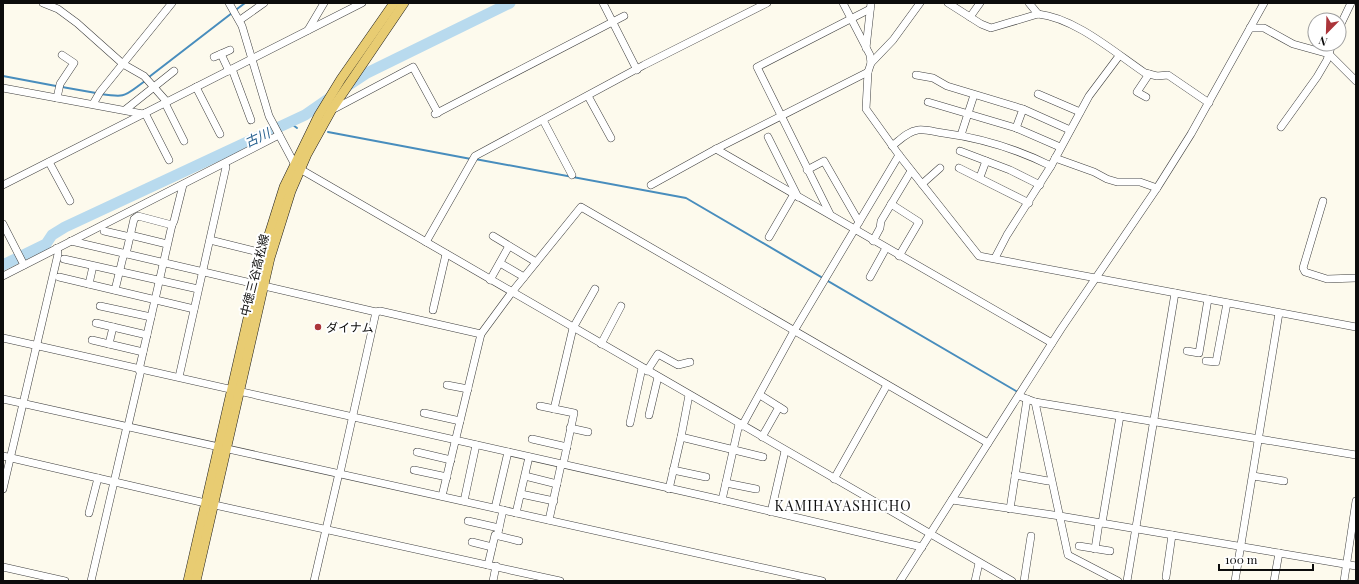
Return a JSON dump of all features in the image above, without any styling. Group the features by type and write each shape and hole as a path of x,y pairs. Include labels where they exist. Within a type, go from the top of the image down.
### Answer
{"main road":[{"name":"中徳三谷高松線","path":"260,285 263,253 277,207 319,115 341,79 394,3"},
{"name":"中徳三谷高松線","path":"196,581 222,447 260,285 297,166 331,110 404,3"},
{"name":"中徳三谷高松線","path":"188,581 210,504"}],"street":[{"path":"43,3 60,6 123,64 144,76 166,102 184,141"},
{"path":"93,104 100,92 172,3"},
{"path":"229,3 240,20 269,116 297,166 600,344 1012,581"},
{"path":"240,20 264,3"},
{"path":"308,30 324,3"},
{"path":"3,185 362,3"},
{"path":"603,3 640,68"},
{"path":"426,242 473,160 543,120 640,68 767,3"},
{"path":"844,3 866,48 871,63"},
{"path":"920,3 893,40 871,63 868,72 866,109 892,146 979,256 1354,326 1356,318"},
{"path":"948,3 991,28 1038,14 1046,15 1075,26 1145,73 1157,76 1168,75 1208,103"},
{"path":"970,17 980,3"},
{"path":"1030,3 1038,14"},
{"path":"900,581 1052,343 1157,188 1208,103 1264,3"},
{"path":"830,215 757,67 871,6"},
{"path":"866,48 871,6"},
{"path":"331,110 413,67 436,113 624,16"},
{"path":"1250,28 1264,28 1293,44 1329,54 1356,82"},
{"path":"230,50 217,55 230,70 251,120"},
{"path":"1281,127 1317,76 1329,54"},
{"path":"57,98 60,84 74,63 62,55"},
{"path":"998,259 1007,235 1040,185 1089,96 1119,56"},
{"path":"125,110 174,71"},
{"path":"651,186 716,149 781,118 868,72"},
{"path":"1146,97 1137,92 1149,74"},
{"path":"916,75 933,78 948,86 974,95 1023,109 1070,130"},
{"path":"196,87 220,134"},
{"path":"3,88 144,114 169,160"},
{"path":"1038,94 1080,112"},
{"path":"961,135 974,95"},
{"path":"588,96 611,138"},
{"path":"928,102 1016,128 1060,147"},
{"path":"1016,128 1023,109"},
{"path":"543,120 572,175"},
{"path":"892,146 909,133 918,130 961,135 1024,153 1051,166"},
{"path":"3,276 183,185 278,134"},
{"path":"768,137 796,196"},
{"path":"716,149 1052,343"},
{"path":"960,151 1010,170 1040,185"},
{"path":"722,500 733,450 741,425 760,395 794,331 899,155"},
{"path":"1055,158 1094,172 1116,182 1140,182 1157,188"},
{"path":"807,170 824,161 859,222"},
{"path":"980,177 986,161"},
{"path":"49,162 70,201"},
{"path":"179,377 226,167"},
{"path":"922,184 940,168"},
{"path":"959,168 980,177 1029,203"},
{"path":"874,241 880,228 881,221 911,170"},
{"path":"91,581 140,370 167,244 183,185"},
{"path":"769,237 796,196"},
{"path":"1323,201 1303,268 1305,272 1327,279 1356,278"},
{"path":"891,204 919,222 899,256"},
{"path":"442,496 481,334 512,292 581,207 988,444"},
{"path":"115,290 134,219 138,216 172,225"},
{"path":"3,224 24,265"},
{"path":"104,231 167,244"},
{"path":"493,236 536,262"},
{"path":"210,240 263,253"},
{"path":"71,241 376,312 380,311 481,334"},
{"path":"490,280 509,246"},
{"path":"3,489 7,457 23,403 58,254 57,248"},
{"path":"870,277 886,248"},
{"path":"433,310 446,254"},
{"path":"64,259 198,290"},
{"path":"500,263 524,277"},
{"path":"89,284 93,266"},
{"path":"59,277 194,309"},
{"path":"554,409 573,328 595,289"},
{"path":"1127,581 1175,293"},
{"path":"1187,351 1199,352 1208,299"},
{"path":"1206,361 1216,362 1226,303"},
{"path":"100,306 151,317"},
{"path":"600,344 612,315 621,306"},
{"path":"314,581 376,312"},
{"path":"1235,581 1279,313"},
{"path":"96,323 147,335"},
{"path":"109,344 113,327"},
{"path":"3,338 722,500 922,547"},
{"path":"92,340 143,352"},
{"path":"630,422 645,369 658,354 678,365 690,362"},
{"path":"649,415 658,377"},
{"path":"447,385 468,389"},
{"path":"834,479 887,385"},
{"path":"669,489 689,395"},
{"path":"760,395 782,408 762,437"},
{"path":"1019,396 1035,402 1356,455"},
{"path":"3,399 822,581"},
{"path":"1010,509 1027,399"},
{"path":"1035,402 1068,555 1118,581"},
{"path":"540,406 574,413 550,520"},
{"path":"424,413 460,421"},
{"path":"1095,549 1120,416"},
{"path":"570,428 588,432"},
{"path":"681,437 763,457"},
{"path":"532,439 567,447"},
{"path":"464,501 476,445"},
{"path":"770,512 785,451"},
{"path":"417,452 451,460"},
{"path":"495,508 508,452"},
{"path":"7,457 210,504 327,528 496,566 536,578 560,581"},
{"path":"516,513 530,457"},
{"path":"414,470 447,477"},
{"path":"673,470 706,477"},
{"path":"1015,475 1048,481"},
{"path":"525,476 557,484"},
{"path":"1253,476 1284,481"},
{"path":"89,513 98,478"},
{"path":"726,482 756,489"},
{"path":"521,494 554,501"},
{"path":"952,500 1135,528 1356,566"},
{"path":"1344,581 1356,501"},
{"path":"488,565 503,510"},
{"path":"468,521 520,541"},
{"path":"1166,577 1172,535"},
{"path":"1024,581 1031,536"},
{"path":"472,542 492,547"},
{"path":"1079,546 1110,551"},
{"path":"1274,581 1279,552"},
{"path":"975,581 979,563"},
{"path":"493,581 496,566"},
{"path":"3,567 65,581"}],"waterway":[{"path":"237,9 245,3"},
{"name":"古川","path":"346,87 367,73 510,3"},
{"path":"149,77 232,13"},
{"path":"3,76 56,86"},
{"path":"101,94 116,96 125,95 145,81"},
{"path":"62,87 96,93"},
{"name":"古川","path":"3,265 46,244 52,235 65,227 305,115 331,97"},
{"name":"古川","path":"289,122 297,128"},
{"path":"328,132 471,159"},
{"path":"475,159 686,198 1016,391"}],"place":[{"name":"ダイナム","path":"318,327"}],"district":[{"name":"KAMIHAYASHICHO","path":"843,505"}]}
